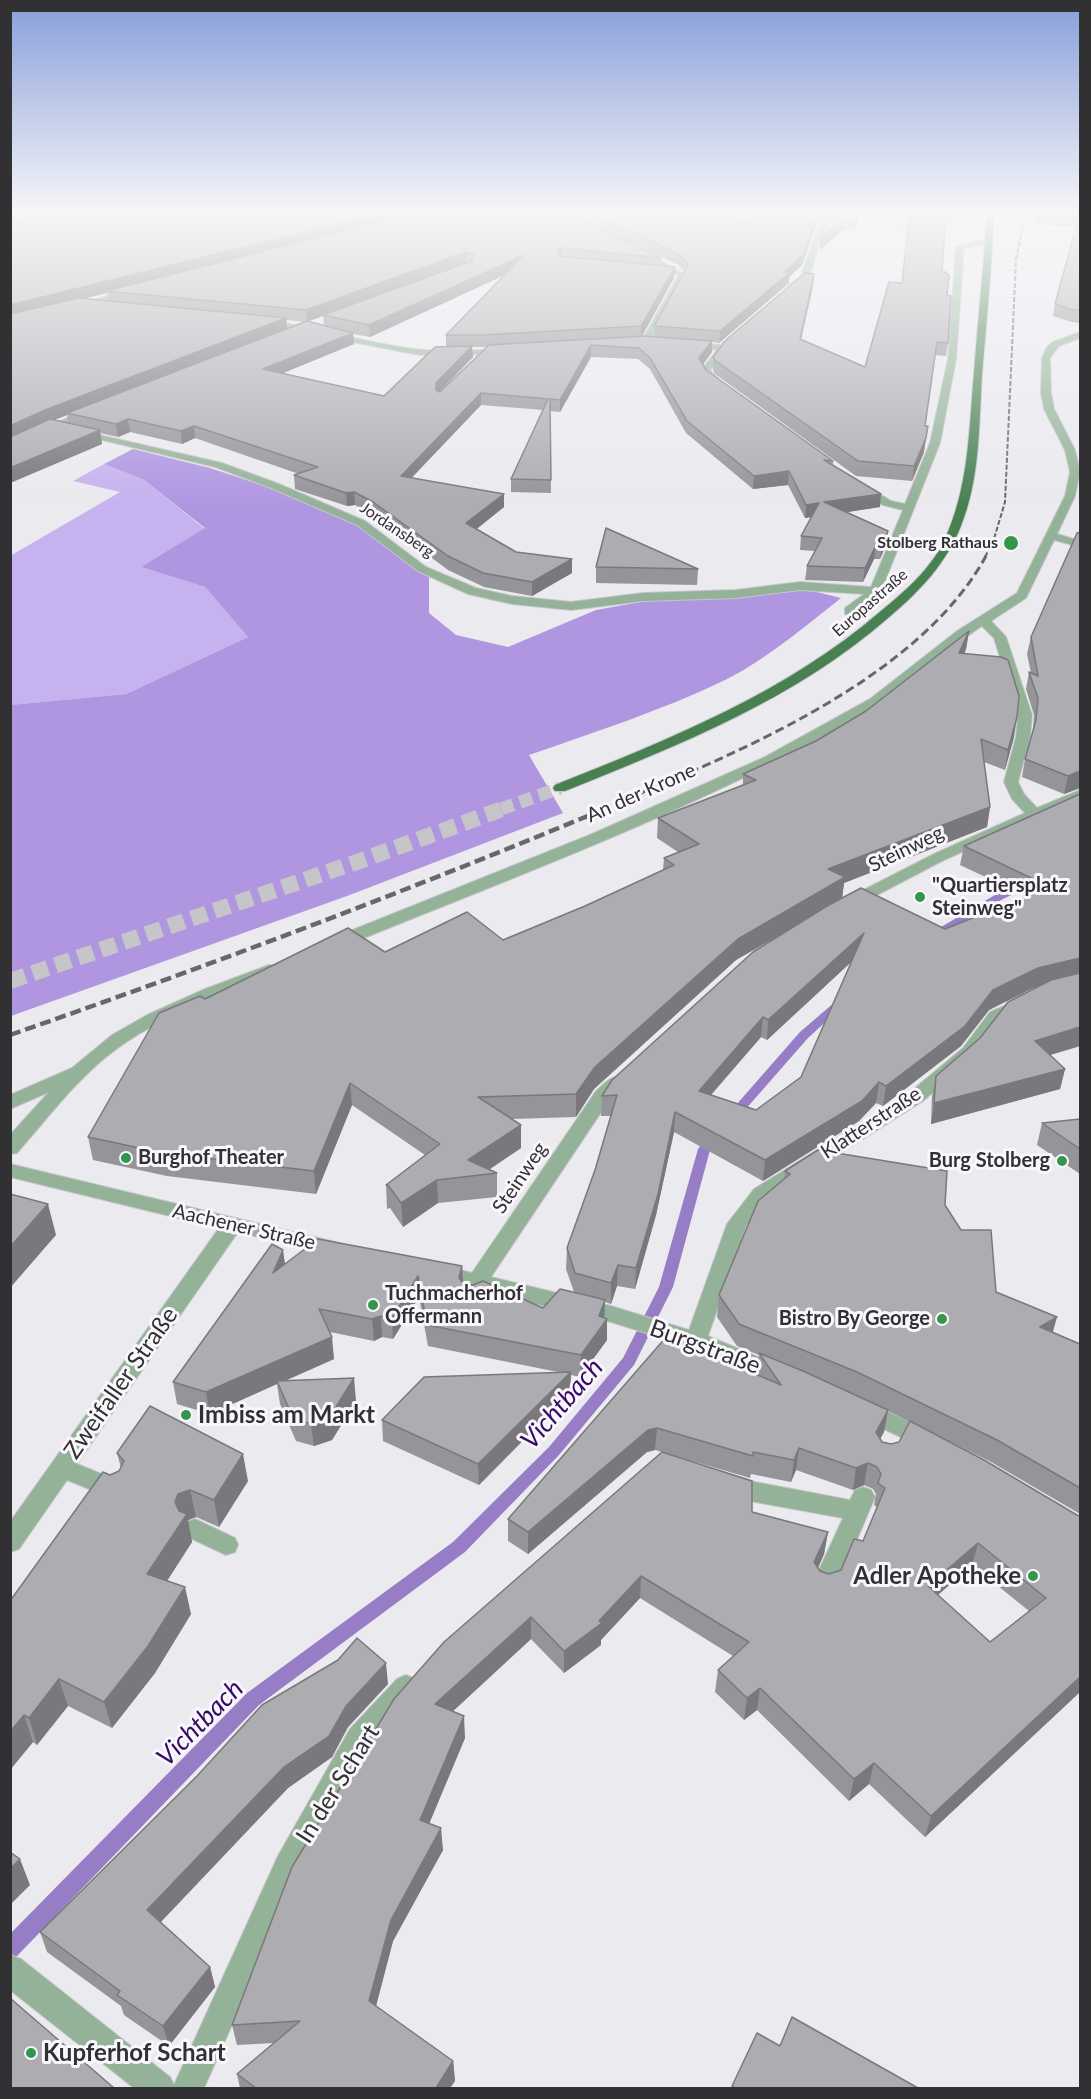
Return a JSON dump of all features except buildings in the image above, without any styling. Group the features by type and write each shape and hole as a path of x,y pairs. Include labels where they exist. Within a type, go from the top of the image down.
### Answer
{"main road":[{"name":"Europastraße","path":"561,788 694,734 763,700 818,667 872,627 923,579 948,544 959,518 970,470 983,308"}],"street":[{"path":"645,342 664,308"},
{"path":"849,611 875,591 935,443 945,398 957,308"},
{"path":"258,321 308,327 409,351 517,350"},
{"path":"285,336 318,323"},
{"path":"729,392 710,378 705,370 722,348 738,333"},
{"name":"An der Krone","path":"318,950 586,841 770,760 875,702 982,619 1022,595 1070,496 1075,472 1070,450 1049,409 1046,393 1046,358 1050,349 1056,344 1080,335"},
{"path":"634,342 656,343"},
{"path":"678,344 722,348"},
{"path":"477,360 485,352"},
{"path":"10,447 51,427 106,405"},
{"name":"Jordansberg","path":"51,427 218,465 275,486 361,523 422,568 472,591 512,600 571,606 643,597 736,594 800,586 875,591"},
{"path":"850,480 887,503 909,508"},
{"path":"1051,536 1080,544"},
{"path":"982,619 1000,637 1025,715 1023,737 1011,782 1023,805 1035,813"},
{"name":"Steinweg","path":"829,915 939,857 1080,794"},
{"path":"10,1148 84,1068 117,1040 164,1013 286,963"},
{"name":"Klatterstraße","path":"696,1340 737,1224 761,1194 916,1097 969,1052 996,1016 1031,998"},
{"path":"10,1103 84,1068"},
{"name":"Steinweg","path":"479,1287 603,1095 629,1071"},
{"name":"Aachener Straße","path":"10,1170 359,1254"},
{"name":"Zweifaller Straße","path":"10,1542 232,1225"},
{"path":"418,1268 479,1287"},
{"name":"Burgstraße","path":"479,1287 611,1314 696,1340 800,1383"},
{"path":"842,1401 896,1436 943,1449"},
{"path":"62,1468 116,1490"},
{"path":"711,1478 755,1492 861,1504 826,1582"},
{"path":"195,1529 226,1545"},
{"name":"In der Schart","path":"188,2088 294,1856 360,1738 420,1671"},
{"path":"18,1976 159,2088"}],"shaded area":[{"path":"133,449 210,468 271,488 355,524 417,571 429,577 429,613 456,635 508,647 596,610 646,601 741,598 804,589 841,598 770,653 725,680 653,711 529,755 563,813 347,896 11,1016 10,705 126,694 248,637 205,587 141,567 205,528 144,480 104,464"},
{"path":"104,464 144,480 205,529 141,567 205,587 248,637 126,694 11,705 10,556 120,492 73,481"}],"waterway":[{"name":"Vichtbach","path":"931,936 1026,884"},
{"name":"Vichtbach","path":"733,1116 804,1035 840,1003"},
{"name":"Vichtbach","path":"10,1949 253,1699 459,1547 554,1451 629,1361 666,1287 704,1149 713,1138"}],"tunnel":[{"path":"501,809 560,788"},
{"path":"10,981 354,863 505,808"}],"railway":[{"path":"985,557 993,542 1005,502 1014,308"},
{"path":"603,809 762,739 816,710 868,677 915,641 955,601 986,556"},
{"path":"10,1035 310,926 607,808"}],"place":[{"name":"Stolberg Rathaus","path":"1011,543"},
{"name":"\"Quartiersplatz Steinweg\"","path":"920,897"},
{"name":"Burghof Theater","path":"126,1158"},
{"name":"Burg Stolberg","path":"1062,1161"},
{"name":"Tuchmacherhof Offermann","path":"373,1305"},
{"name":"Bistro By George","path":"942,1319"},
{"name":"Imbiss am Markt","path":"186,1415"},
{"name":"Adler Apotheke","path":"1033,1576"},
{"name":"Kupferhof Schart","path":"31,2053"}]}
